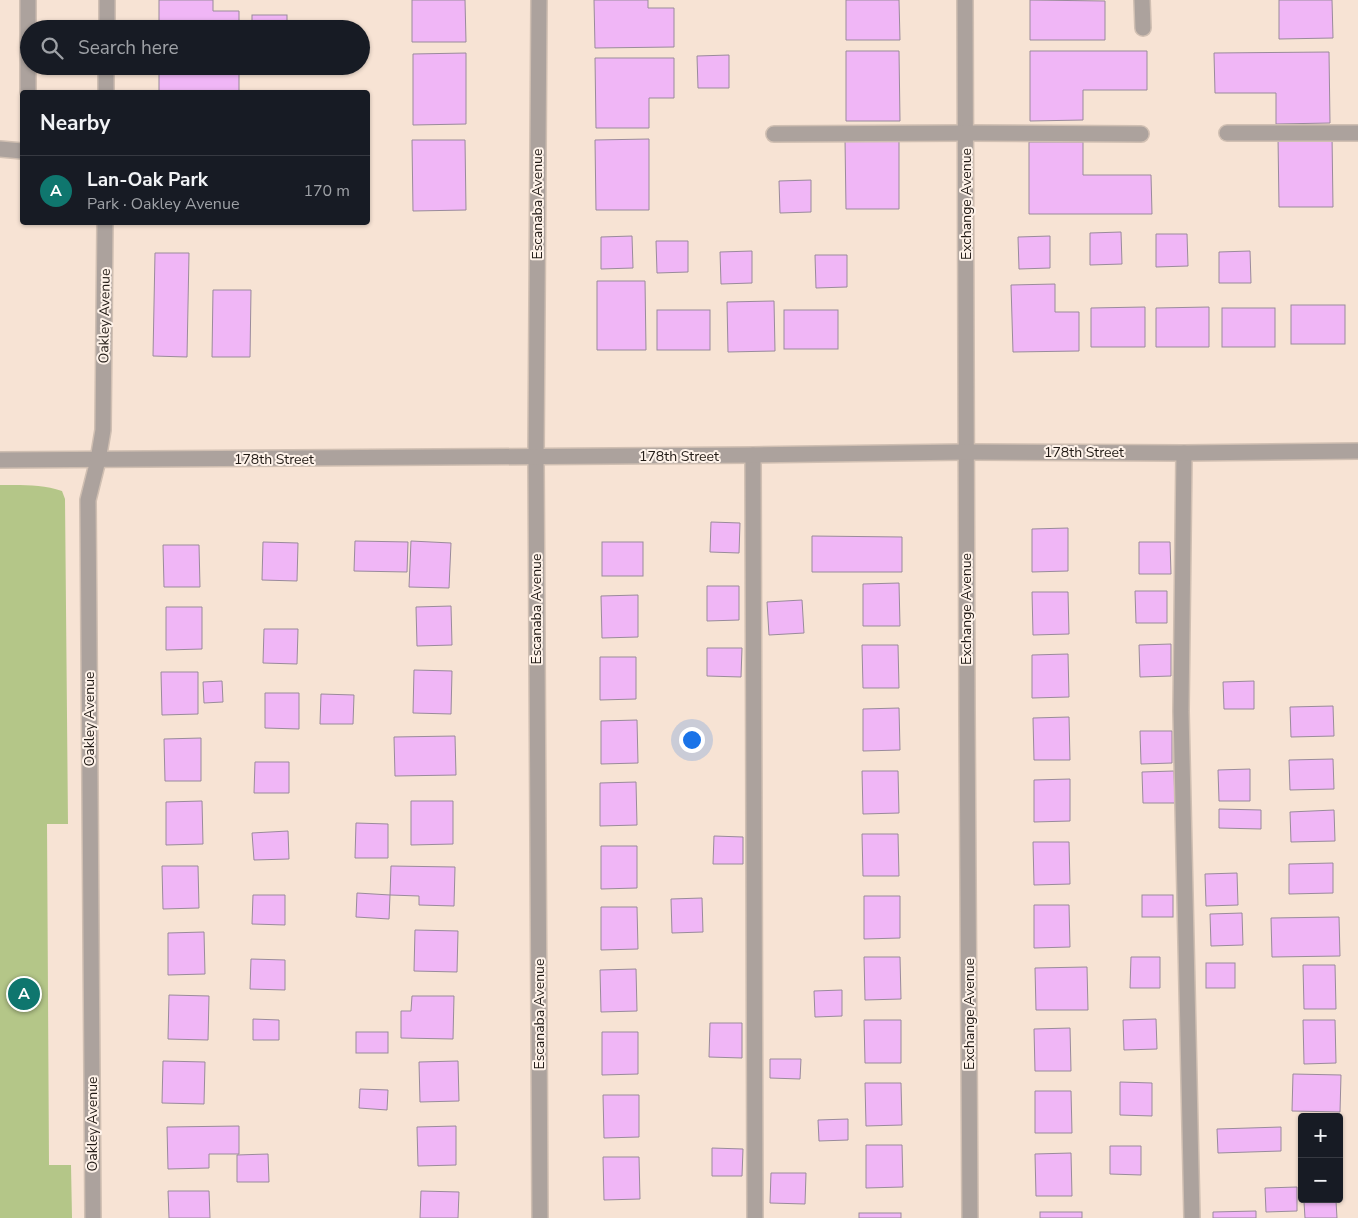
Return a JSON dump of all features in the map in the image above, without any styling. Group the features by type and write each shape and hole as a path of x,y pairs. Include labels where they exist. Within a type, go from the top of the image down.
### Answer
{"street":[{"path":"28,0 28,20"},
{"path":"107,0 107,20"},
{"name":"Escanaba Avenue","path":"539,0 536,457 540,1218"},
{"name":"Exchange Avenue","path":"965,0 970,1218"},
{"path":"1142,0 1143,28"},
{"path":"28,75 28,90"},
{"path":"106,75 106,90"},
{"path":"1227,133 1358,133"},
{"path":"774,134 1141,134"},
{"path":"0,149 20,151"},
{"name":"Oakley Avenue","path":"93,1218 88,500 103,430 105,225"},
{"name":"178th Street","path":"0,460 966,452 1358,451"},
{"path":"1184,452 1181,711 1192,1218"},
{"path":"753,455 755,1218"}],"green space":[{"path":"0,485 47,487 62,491 65,499 68,824 47,824 49,1165 71,1165 72,1218 0,1218"}],"building":[{"path":"159,0 213,0 213,11 239,11 239,20 159,20"},
{"path":"412,0 465,0 466,42 412,42"},
{"path":"594,0 648,0 648,8 674,8 674,47 595,48"},
{"path":"846,0 899,0 900,40 846,40"},
{"path":"1030,0 1105,1 1105,40 1030,40"},
{"path":"1279,0 1332,0 1333,38 1279,39"},
{"path":"252,15 287,15 287,20 252,20"},
{"path":"846,51 899,51 900,121 846,121"},
{"path":"1030,51 1147,51 1147,90 1083,90 1083,120 1030,121"},
{"path":"1329,52 1330,123 1276,124 1276,93 1215,93 1214,53"},
{"path":"466,53 466,124 413,125 413,54"},
{"path":"729,55 729,88 698,88 697,56"},
{"path":"595,58 674,58 674,98 649,98 649,128 596,128"},
{"path":"159,75 239,75 239,90 159,90"},
{"path":"1332,136 1333,207 1279,207 1278,137"},
{"path":"899,138 899,209 846,209 845,139"},
{"path":"649,139 649,210 596,210 595,140"},
{"path":"412,140 465,140 466,210 413,211"},
{"path":"1029,142 1083,142 1083,175 1151,175 1152,214 1029,214"},
{"path":"811,180 811,212 780,213 779,181"},
{"path":"1121,232 1122,264 1090,265 1090,233"},
{"path":"1156,234 1187,234 1188,266 1156,267"},
{"path":"632,236 633,268 601,269 601,237"},
{"path":"1050,236 1050,268 1019,269 1018,237"},
{"path":"656,241 688,241 688,272 657,273"},
{"path":"752,251 752,283 721,284 720,252"},
{"path":"1250,251 1251,283 1219,283 1219,252"},
{"path":"155,253 189,253 187,357 153,356"},
{"path":"815,255 847,255 847,287 816,288"},
{"path":"597,281 645,281 646,350 597,350"},
{"path":"1055,284 1055,312 1079,312 1079,351 1013,352 1011,285"},
{"path":"213,290 251,290 250,357 212,357"},
{"path":"774,301 775,351 728,352 727,302"},
{"path":"1291,305 1345,305 1345,344 1291,344"},
{"path":"1145,307 1145,347 1091,347 1091,308"},
{"path":"1209,307 1209,347 1156,347 1156,308"},
{"path":"1222,308 1275,308 1275,347 1222,347"},
{"path":"657,310 710,310 710,350 657,350"},
{"path":"784,310 838,310 838,349 784,349"},
{"path":"711,522 740,523 739,553 710,552"},
{"path":"1068,528 1068,571 1032,572 1032,529"},
{"path":"812,536 902,537 902,572 812,572"},
{"path":"355,541 408,542 407,572 354,571"},
{"path":"411,541 451,543 449,588 409,587"},
{"path":"263,542 298,543 297,581 262,580"},
{"path":"602,542 643,542 643,576 602,576"},
{"path":"1139,542 1170,542 1171,574 1139,574"},
{"path":"163,545 199,545 200,587 164,587"},
{"path":"899,583 900,626 863,626 863,584"},
{"path":"707,586 739,586 739,620 707,621"},
{"path":"1135,591 1167,591 1167,623 1136,623"},
{"path":"1032,592 1068,592 1069,634 1033,635"},
{"path":"638,595 638,637 602,638 601,596"},
{"path":"802,600 804,633 769,635 767,602"},
{"path":"451,606 452,645 417,646 416,607"},
{"path":"166,607 202,607 202,649 166,650"},
{"path":"264,629 298,629 297,664 263,663"},
{"path":"1171,644 1171,676 1140,677 1139,645"},
{"path":"862,645 898,645 899,688 863,688"},
{"path":"707,648 742,648 741,677 707,676"},
{"path":"1068,654 1069,697 1032,698 1032,655"},
{"path":"600,657 636,657 636,699 600,700"},
{"path":"414,670 452,671 451,714 413,713"},
{"path":"161,672 198,672 198,714 162,715"},
{"path":"222,681 223,702 204,703 203,682"},
{"path":"1254,681 1254,709 1224,709 1223,682"},
{"path":"265,693 299,693 299,729 265,728"},
{"path":"321,694 354,695 353,724 320,724"},
{"path":"1333,706 1334,736 1291,737 1290,707"},
{"path":"899,708 900,750 863,751 863,709"},
{"path":"1069,717 1070,760 1034,760 1033,718"},
{"path":"637,720 638,763 601,764 601,721"},
{"path":"1140,731 1172,731 1172,763 1141,764"},
{"path":"455,736 456,775 395,776 394,737"},
{"path":"201,738 201,781 165,781 164,739"},
{"path":"1333,759 1334,789 1290,790 1289,760"},
{"path":"255,762 289,762 289,793 254,793"},
{"path":"1250,769 1250,801 1219,801 1218,770"},
{"path":"862,771 898,771 899,813 863,814"},
{"path":"1174,771 1175,803 1143,803 1142,772"},
{"path":"1070,779 1070,821 1034,822 1034,780"},
{"path":"636,782 637,825 600,826 600,783"},
{"path":"202,801 203,844 166,845 166,802"},
{"path":"411,801 453,801 453,844 411,845"},
{"path":"1219,809 1261,810 1261,829 1219,828"},
{"path":"1334,810 1335,841 1291,842 1290,812"},
{"path":"356,823 388,824 388,858 355,858"},
{"path":"288,831 289,859 254,860 252,833"},
{"path":"862,834 898,834 899,876 863,876"},
{"path":"714,836 743,837 743,864 713,864"},
{"path":"1033,842 1069,842 1070,884 1034,885"},
{"path":"601,846 637,846 637,888 601,889"},
{"path":"1333,863 1333,893 1289,894 1289,864"},
{"path":"162,866 198,866 199,908 163,909"},
{"path":"391,866 455,867 454,906 419,905 419,896 390,895"},
{"path":"1237,873 1238,905 1206,906 1205,874"},
{"path":"357,893 390,895 389,919 356,917"},
{"path":"253,895 285,895 285,925 252,924"},
{"path":"1142,895 1173,895 1173,917 1142,917"},
{"path":"864,896 900,896 900,938 864,939"},
{"path":"702,898 703,932 672,933 671,899"},
{"path":"1034,905 1069,905 1070,947 1034,948"},
{"path":"601,907 637,907 638,949 601,950"},
{"path":"1242,913 1243,945 1211,946 1210,914"},
{"path":"1339,917 1340,956 1272,957 1271,918"},
{"path":"415,930 458,931 457,972 414,971"},
{"path":"204,932 205,974 168,975 168,933"},
{"path":"864,957 900,957 901,999 865,1000"},
{"path":"1131,957 1160,957 1160,988 1130,988"},
{"path":"251,959 285,960 285,990 250,989"},
{"path":"1206,963 1235,963 1235,988 1206,988"},
{"path":"1303,965 1335,965 1336,1009 1304,1009"},
{"path":"1087,967 1088,1010 1036,1010 1035,968"},
{"path":"636,969 637,1011 601,1012 600,970"},
{"path":"842,990 842,1016 815,1017 814,991"},
{"path":"169,995 209,996 208,1040 168,1039"},
{"path":"412,996 454,996 453,1039 401,1038 401,1011 411,1011"},
{"path":"253,1019 279,1020 279,1040 253,1040"},
{"path":"1156,1019 1157,1049 1124,1050 1123,1020"},
{"path":"864,1020 901,1020 901,1063 865,1063"},
{"path":"1303,1020 1335,1020 1336,1063 1304,1064"},
{"path":"710,1023 742,1023 742,1058 709,1057"},
{"path":"1070,1028 1071,1071 1035,1071 1034,1029"},
{"path":"356,1032 388,1032 388,1053 356,1053"},
{"path":"602,1032 638,1032 638,1074 602,1075"},
{"path":"770,1059 801,1059 800,1079 770,1078"},
{"path":"163,1061 205,1062 204,1104 162,1103"},
{"path":"458,1061 459,1101 420,1102 419,1062"},
{"path":"1293,1074 1341,1075 1340,1112 1292,1111"},
{"path":"1120,1082 1152,1083 1152,1116 1120,1115"},
{"path":"865,1083 901,1083 902,1125 866,1126"},
{"path":"360,1089 388,1090 387,1110 359,1108"},
{"path":"1035,1091 1071,1091 1072,1133 1035,1133"},
{"path":"603,1095 639,1095 639,1137 604,1138"},
{"path":"848,1119 848,1140 819,1141 818,1120"},
{"path":"239,1126 239,1154 209,1154 209,1168 168,1169 167,1127"},
{"path":"456,1126 456,1165 418,1166 417,1127"},
{"path":"1281,1127 1281,1151 1218,1153 1217,1129"},
{"path":"866,1145 902,1145 903,1187 866,1188"},
{"path":"1110,1146 1141,1146 1141,1175 1110,1174"},
{"path":"712,1148 743,1149 742,1176 712,1176"},
{"path":"1071,1153 1072,1196 1036,1196 1035,1154"},
{"path":"268,1154 269,1182 237,1182 237,1155"},
{"path":"603,1157 639,1157 640,1199 604,1200"},
{"path":"771,1173 806,1173 805,1204 770,1203"},
{"path":"1297,1187 1297,1211 1266,1212 1265,1188"},
{"path":"168,1191 209,1191 210,1218 169,1218"},
{"path":"421,1191 459,1192 458,1218 420,1218"},
{"path":"1304,1203 1336,1203 1337,1218 1305,1218"},
{"path":"1256,1211 1256,1218 1213,1218 1213,1212"},
{"path":"1040,1212 1082,1212 1082,1218 1040,1218"},
{"path":"859,1213 901,1213 901,1218 859,1218"}],"place":[{"name":"Lan-Oak Park","path":"24,994"}]}
